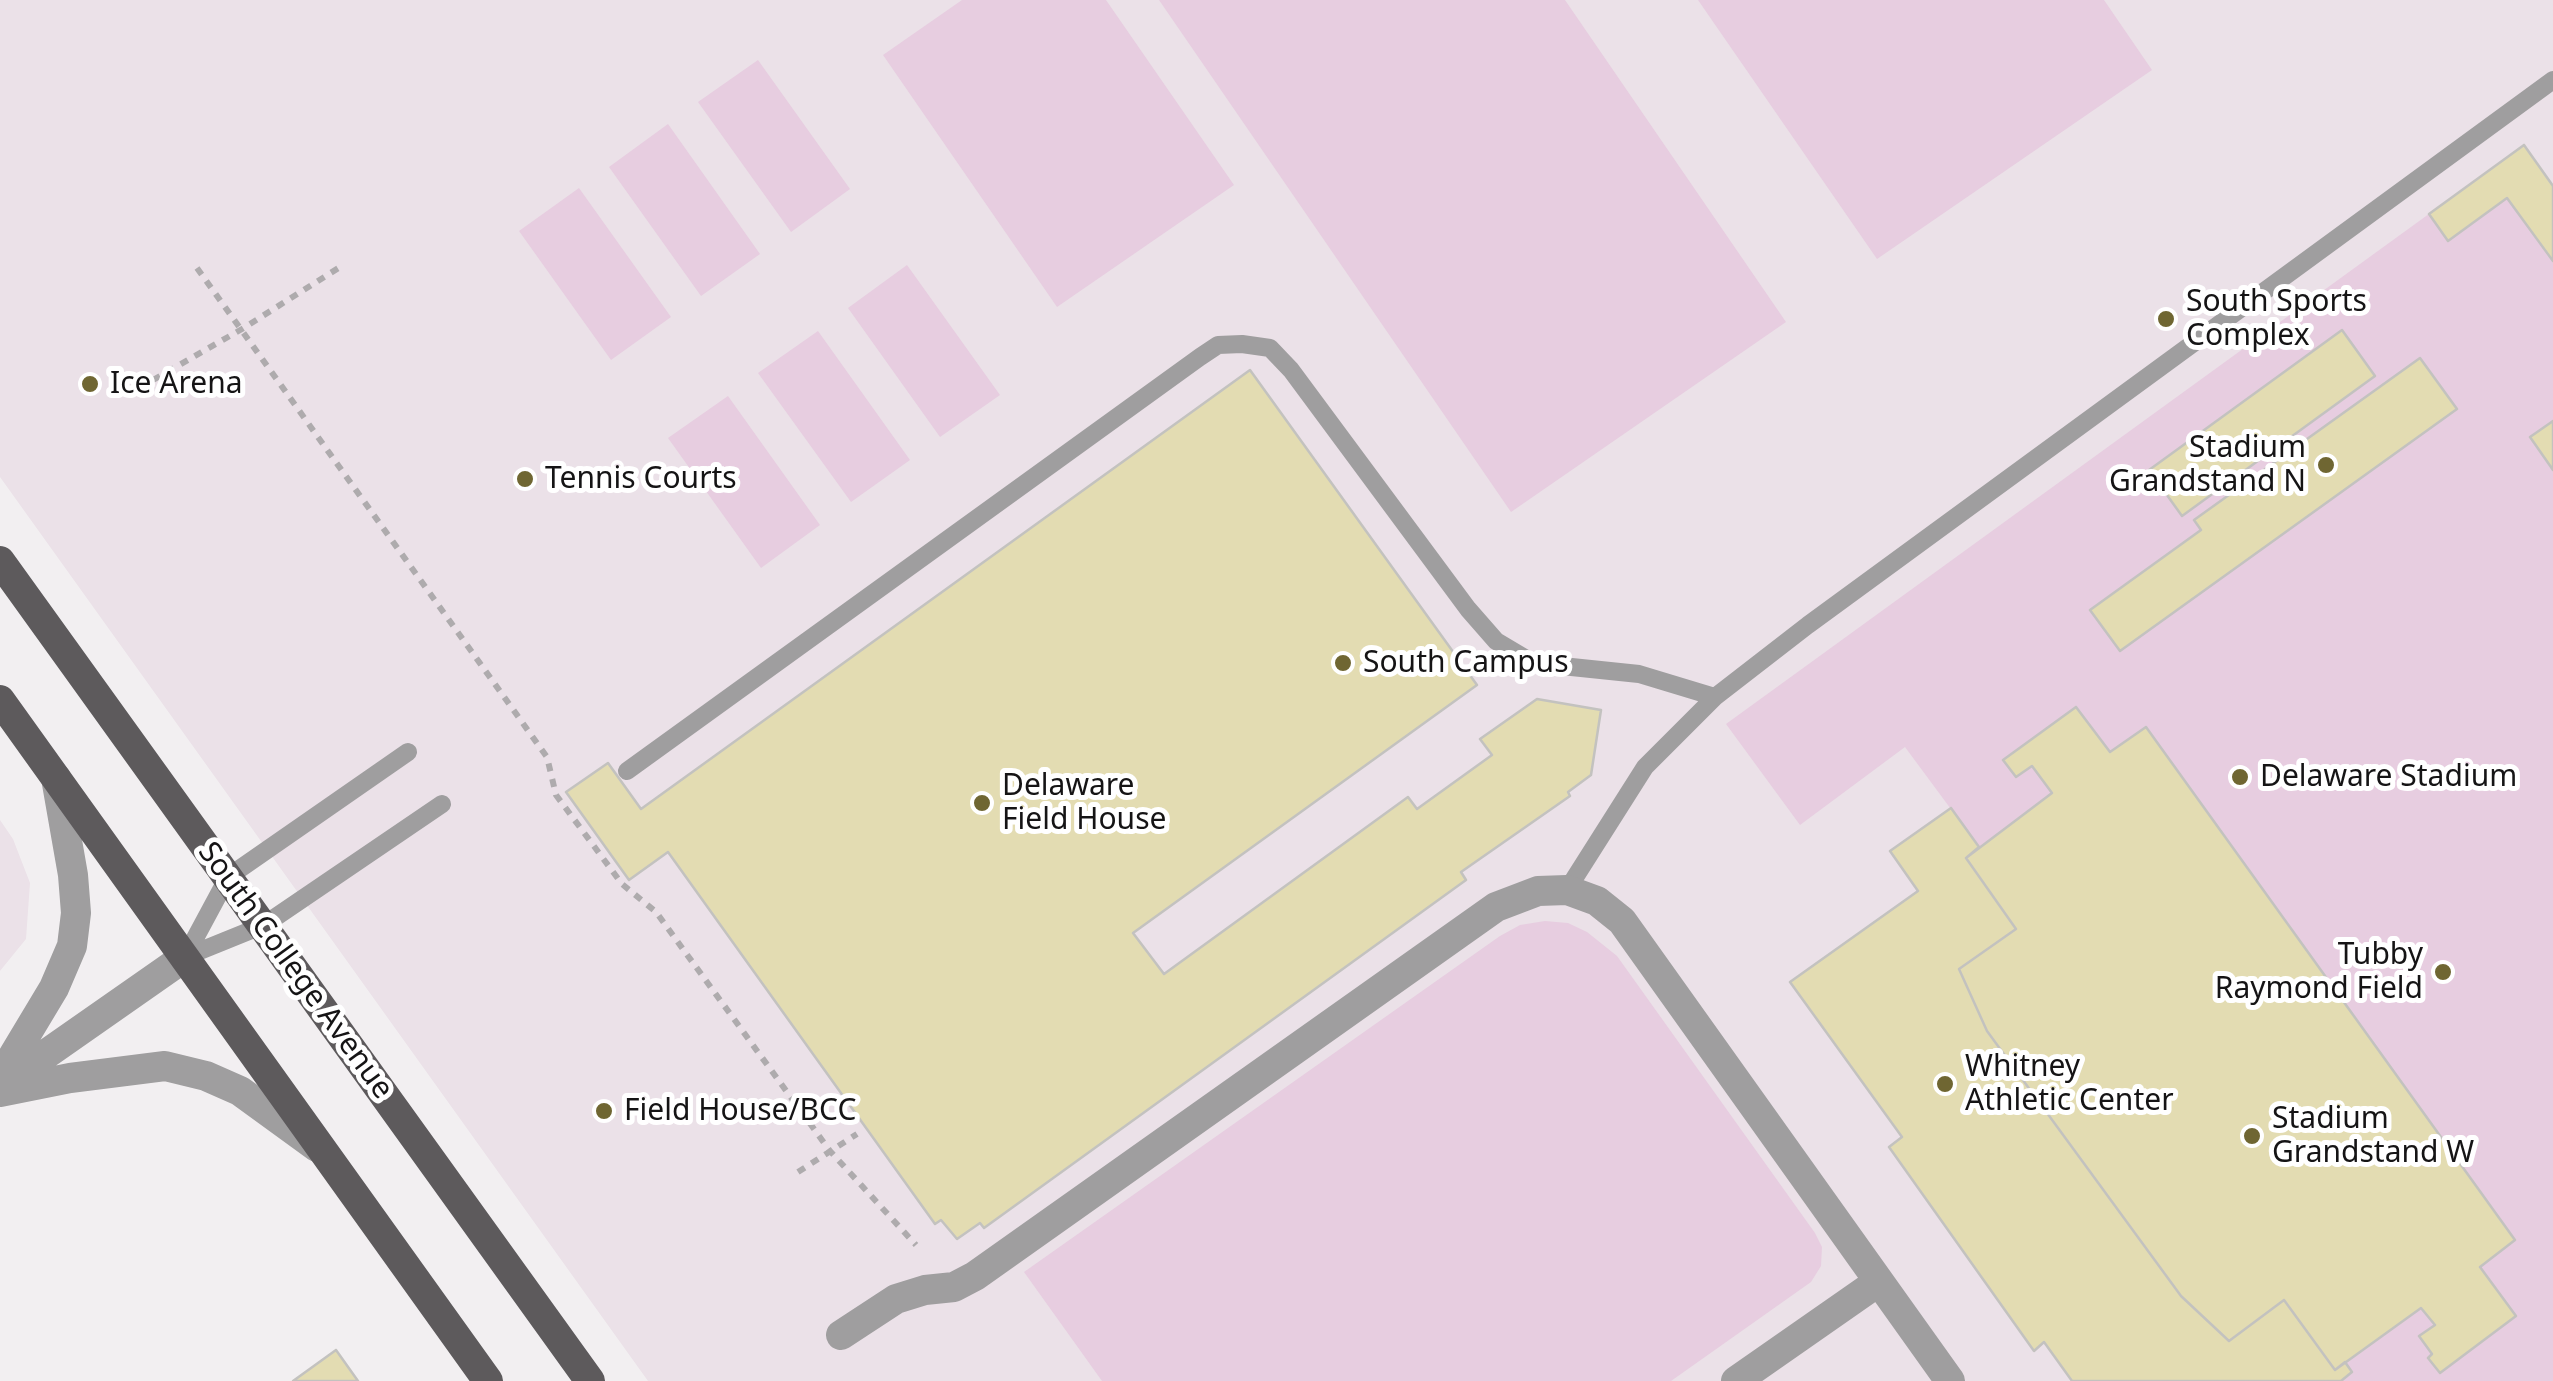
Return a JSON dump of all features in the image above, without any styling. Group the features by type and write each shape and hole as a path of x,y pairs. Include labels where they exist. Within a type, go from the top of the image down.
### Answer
{"main road":[{"name":"South College Avenue","path":"0,561 590,1381"},
{"path":"0,700 488,1381"}],"street":[{"path":"0,1078 54,988 72,946 76,914 73,875 56,778"},
{"path":"841,1335 896,1298 954,1287 975,1276 1496,906 1538,891 1567,890 1597,901 1622,922 1950,1381"},
{"path":"0,1089 184,957"},
{"path":"0,1089 165,1066 206,1076 240,1091 325,1153"},
{"path":"1736,1381 1878,1282"}],"lane":[{"path":"1567,890 1645,767 1714,697 2553,80"},
{"path":"627,771 1218,345 1270,348 1496,641 1533,663 1639,674 1714,697"},
{"path":"184,957 228,877 408,752"},
{"path":"184,957 264,926 442,804"}],"path":[{"path":"198,268 546,757 556,796 622,884 656,912 830,1151 916,1246"},
{"path":"153,380 340,268"},
{"path":"798,1172 857,1134"}],"shaded area":[{"name":"South Campus","path":"0,0 2553,0 2553,1381 648,1381 0,477"},
{"path":"962,0 1106,0 1234,185 1057,307 883,55"},
{"path":"1159,0 1565,0 1786,322 1511,512"},
{"path":"1698,0 2104,0 2152,70 1877,259"},
{"path":"758,60 850,189 791,232 698,102"},
{"path":"668,124 760,254 701,296 609,167"},
{"name":"Delaware Stadium","path":"2524,145 2553,186 2553,1381 2341,1381 2352,1372 2346,1363 1966,858 1979,847 1905,747 1800,825 1726,724"},
{"path":"579,188 671,317 611,360 519,231"},
{"path":"907,265 1000,395 940,437 848,308"},
{"path":"818,331 910,460 851,502 758,373"},
{"path":"728,396 820,525 761,568 668,438"},
{"path":"0,820 13,839 30,883 26,939 0,971"},
{"path":"1568,923 1587,932 1617,956 1815,1233 1822,1247 1821,1266 1811,1282 1671,1381 1102,1381 1024,1272 1500,936 1520,925"}],"building":[{"path":"2524,145 2553,186 2553,261 2507,198 2448,241 2429,214"},
{"path":"2342,330 2375,376 2182,516 2149,470"},
{"name":"Stadium Grandstand N","path":"2420,358 2457,409 2120,651 2090,610 2201,530 2194,520"},
{"name":"Delaware Field House","path":"1250,370 1477,685 1133,933 1164,974 1408,797 1417,809 1492,755 1480,739 1537,699 1601,710 1591,775 1568,792 1570,796 1461,872 1466,880 984,1228 980,1223 957,1239 941,1220 935,1224 668,852 629,880 566,792 608,763 641,809"},
{"path":"2553,421 2553,470 2530,437"},
{"name":"Stadium Grandstand W","path":"2076,707 2110,752 2146,727 2515,1240 2480,1267 2516,1316 2440,1373 2428,1358 2432,1354 2419,1336 2435,1325 2421,1308 2335,1370 2284,1300 2229,1341 2181,1296 1987,1031 1959,969 2016,929 1966,858 2052,793 2032,766 2016,777 2003,760"},
{"name":"Whitney Athletic Center","path":"1951,808 1979,847 1966,858 2016,929 1959,969 1987,1031 2181,1296 2229,1341 2284,1300 2335,1370 2345,1362 2352,1372 2341,1381 2072,1381 2044,1342 2034,1351 1889,1147 1902,1137 1790,982 1918,891 1890,851"},
{"path":"336,1350 358,1381 293,1381"}],"place":[{"name":"South Sports Complex","path":"2166,319"},
{"name":"Ice Arena","path":"90,384"},
{"name":"Stadium Grandstand N","path":"2326,465"},
{"name":"Tennis Courts","path":"525,479"},
{"name":"South Campus","path":"1343,663"},
{"name":"Delaware Stadium","path":"2240,777"},
{"name":"Delaware Field House","path":"982,803"},
{"name":"Tubby Raymond Field","path":"2443,972"},
{"name":"Whitney Athletic Center","path":"1945,1084"},
{"name":"Field House/BCC","path":"604,1111"},
{"name":"Stadium Grandstand W","path":"2252,1136"}]}
